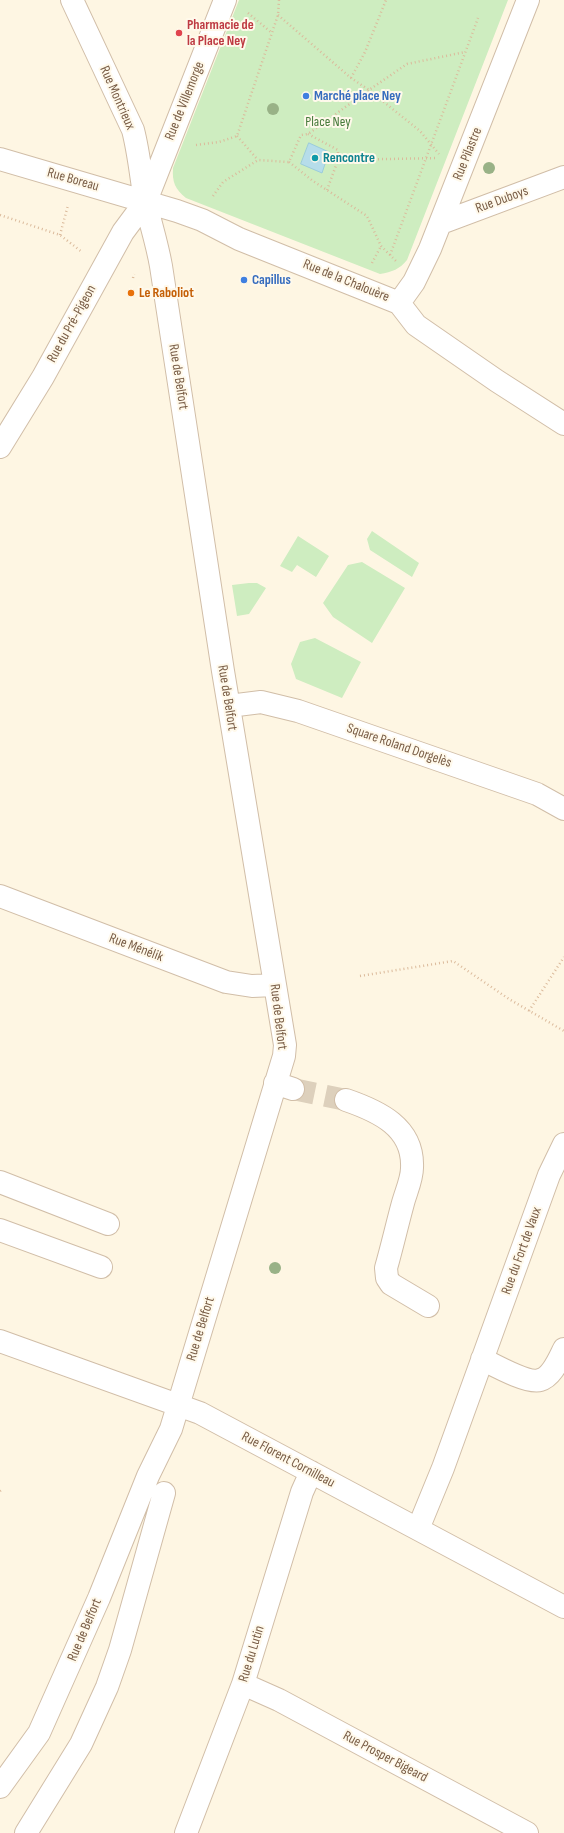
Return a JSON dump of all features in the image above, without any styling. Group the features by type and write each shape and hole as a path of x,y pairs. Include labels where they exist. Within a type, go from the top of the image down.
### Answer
{"street":[{"name":"Rue Montrieux","path":"72,0 133,130 138,147 146,201"},
{"name":"Rue de Villemorge","path":"146,201 225,0"},
{"name":"Rue Pilastre","path":"399,303 414,282 441,223 528,0"},
{"name":"Rue Boreau","path":"0,158 146,201"},
{"name":"Rue Duboys","path":"441,223 564,177"},
{"name":"Rue de la Chalouère","path":"146,201 202,220 239,239 399,303 416,324 496,381 564,424"},
{"name":"Rue du Pré-Pigeon","path":"0,447 47,370 123,232 146,201"},
{"name":"Rue de Belfort","path":"0,1788 35,1740 53,1703 99,1598 148,1476 171,1429 284,1086 285,1045 229,706 161,266 146,201"},
{"name":"Square Roland Dorgelès","path":"229,706 261,702 298,711 537,794 564,809"},
{"name":"Rue Ménélik","path":"0,896 226,982 252,986 275,985"},
{"path":"346,1100 370,1108 384,1117 397,1127 407,1142 412,1169 386,1268 387,1278 391,1284 428,1306"},
{"name":"Rue du Fort de Vaux","path":"418,1529 482,1359 557,1176 564,1144"},
{"path":"0,1182 108,1224"},
{"path":"0,1230 101,1267"},
{"name":"Rue Florent Cornilleau","path":"0,1341 178,1405 221,1423 564,1606"},
{"path":"482,1359 528,1380 539,1380 548,1375 560,1359 564,1349"},
{"name":"Rue du Lutin","path":"186,1833 243,1684 302,1492 311,1472"},
{"path":"26,1833 81,1744 107,1687 120,1650 164,1493"},
{"name":"Rue Prosper Bigeard","path":"243,1684 279,1700 527,1833"}],"path":[{"path":"237,136 278,15 280,0"},
{"path":"351,78 364,52 386,0"},
{"path":"247,11 272,33"},
{"path":"278,15 351,78 420,131 442,158 338,160"},
{"path":"390,255 478,18"},
{"path":"289,162 301,135 308,134 368,90 407,64 466,52"},
{"path":"308,134 338,150 338,160 327,190"},
{"path":"196,145 219,142 237,136"},
{"path":"237,136 258,160"},
{"path":"211,198 223,182 258,160 289,162 327,190 367,216 381,246 396,261"},
{"path":"60,235 69,201"},
{"path":"0,215 60,235 74,248 84,253"},
{"path":"371,264 381,246"},
{"path":"529,1011 564,957"},
{"path":"360,976 453,961 529,1011 564,1031"}],"green space":[{"name":"Place Ney","path":"239,0 508,0 407,260 399,268 380,274 186,198 175,185 173,168"},
{"path":"372,531 419,563 412,577 370,550 367,539"},
{"path":"298,536 329,556 316,577 297,565 292,572 280,566"},
{"path":"362,562 405,588 372,643 333,617 323,603 348,565"},
{"path":"257,583 266,588 249,614 237,616 232,585"},
{"path":"315,638 361,662 342,698 296,679 291,664 300,642"}],"water":[{"path":"309,143 329,152 322,173 301,164"}],"tunnel":[{"path":"293,1089 346,1100"}],"place":[{"name":"Pharmacie de la Place Ney","path":"179,33"},
{"name":"Marché place Ney","path":"306,96"},
{"name":"Rencontre","path":"315,158"},
{"name":"Capillus","path":"244,280"},
{"name":"Le Raboliot","path":"131,293"}]}
